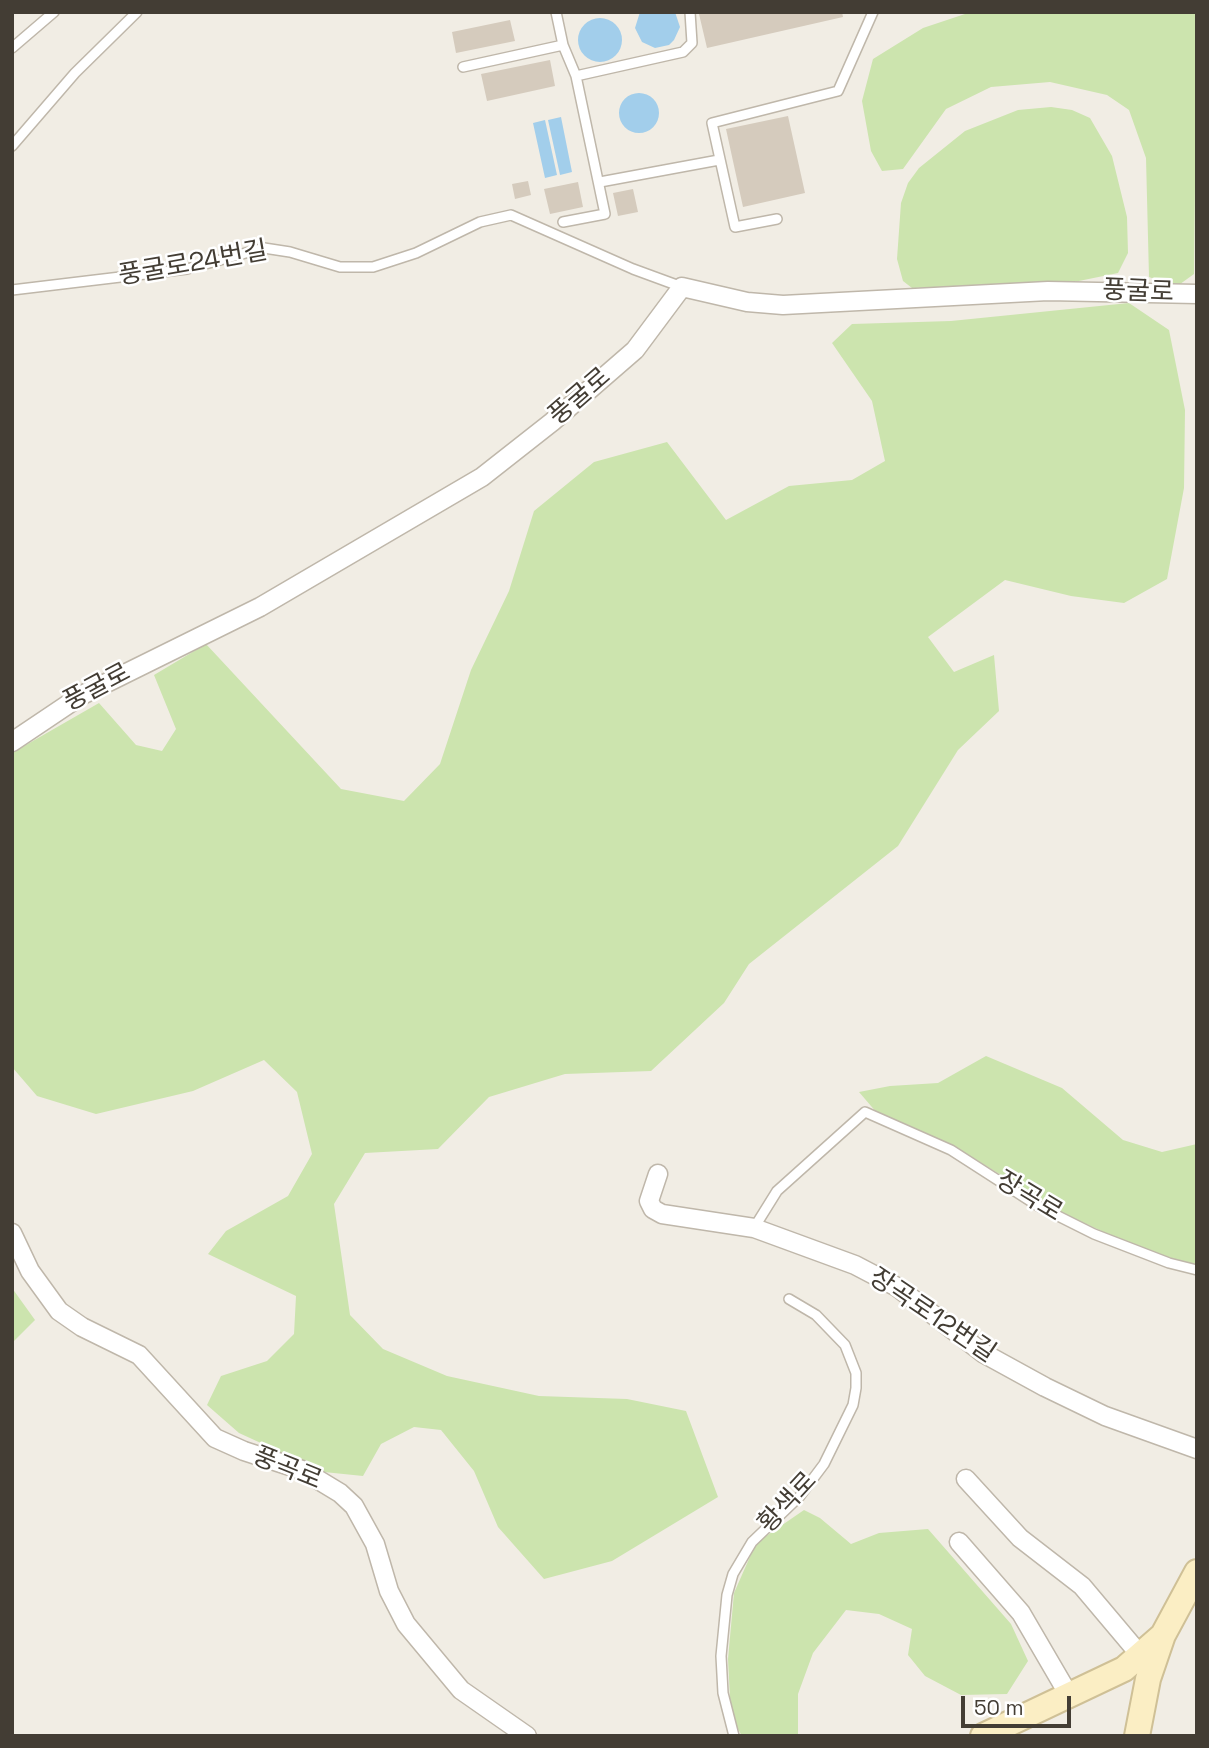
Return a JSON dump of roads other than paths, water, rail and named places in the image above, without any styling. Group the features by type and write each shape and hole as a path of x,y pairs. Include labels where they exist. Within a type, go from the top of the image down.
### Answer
{"street":[{"name":"풍굴로","path":"12,742 38,722 82,695 260,607 482,477 552,422 635,349 682,287 747,302 783,305 1048,291 1197,294"},
{"name":"장곡로12번길","path":"658,1174 649,1201 653,1209 675,1217 754,1228 873,1274 919,1303 963,1340 1045,1387 1097,1412 1197,1450"},
{"name":"풍곡로","path":"12,1233 30,1271 59,1311 145,1360 215,1438 244,1451 302,1470 340,1493 354,1506 374,1544 389,1591 407,1624 461,1690 527,1736"},
{"path":"966,1479 1020,1538 1082,1586 1141,1656"},
{"path":"959,1542 1026,1621 1070,1697"},
{"path":"1138,1724 1163,1635 1197,1572"},
{"path":"983,1736 1099,1682 1141,1656 1163,1635"},
{"path":"1099,1682 1125,1692 1138,1724"}],"lane":[{"path":"12,48 54,12"},
{"path":"12,146 75,73 137,12"},
{"path":"556,12 563,45 576,76 606,214 564,222"},
{"path":"576,76 683,52 692,43 691,12"},
{"path":"777,219 735,227 712,123 838,91 873,12"},
{"path":"463,67 563,45"},
{"path":"600,182 719,160"},
{"name":"풍굴로24번길","path":"12,290 187,269 264,248 290,252 340,267 373,267 416,253 481,222 511,215 633,269 682,287"},
{"name":"장곡로","path":"754,1228 777,1191 865,1112 961,1156 1038,1206 1094,1234 1169,1263 1197,1270"},
{"name":"황색로","path":"734,1736 724,1704 721,1656 727,1595 733,1574 752,1542 800,1496 824,1464 853,1405 856,1388 856,1373 845,1345 816,1315 789,1299"}],"water":[{"path":"640,12 675,12 680,27 674,40 669,45 655,48 642,42 635,28"},
{"path":"600,18 609,19 616,24 621,31 621,49 616,56 609,61 600,62 591,61 584,56 579,49 578,40 579,31 584,24 591,19"},
{"path":"639,93 653,99 659,113 653,127 639,133 625,127 619,113 625,99"},
{"path":"561,117 572,172 560,175 548,120"},
{"path":"545,120 557,175 545,178 533,123"}]}
